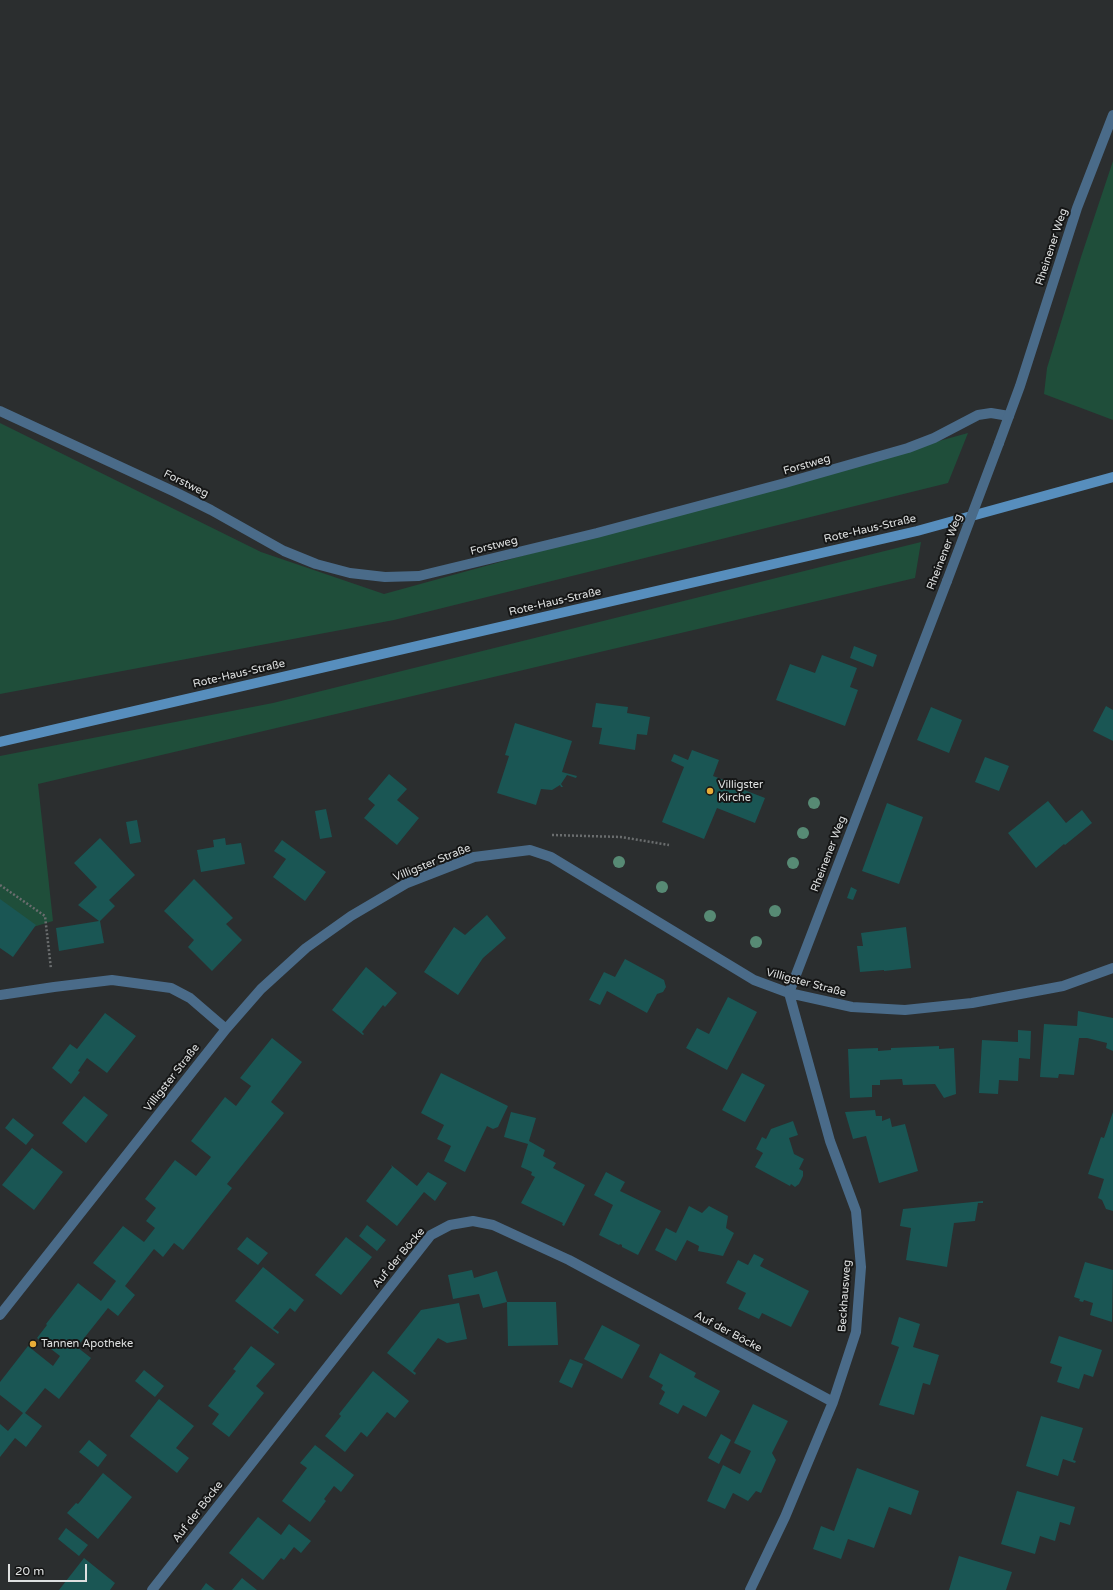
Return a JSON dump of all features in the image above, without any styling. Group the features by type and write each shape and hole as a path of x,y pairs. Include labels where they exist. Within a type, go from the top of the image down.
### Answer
{"main road":[{"name":"Rote-Haus-Straße","path":"0,742 917,531 1113,477"}],"street":[{"name":"Rheinener Weg","path":"789,993 1009,416 1077,208 1113,116"},
{"name":"Forstweg","path":"0,412 175,492 211,510 284,551 316,564 350,573 385,577 419,576 597,533 785,483 908,448 934,438 978,415 991,413 1009,416"},
{"name":"Villigster Straße","path":"0,1315 226,1028 261,989 306,948 351,916 407,883 474,857 530,850 551,857 754,980 789,993 852,1007 905,1010 972,1003 1063,986 1113,968"},
{"path":"0,995 112,980 171,988 190,998 226,1028"},
{"name":"Beckhausweg","path":"750,1590 785,1517 833,1402 856,1332 861,1267 856,1211 830,1141 789,993"},
{"name":"Auf der Böcke","path":"152,1590 431,1235 450,1225 473,1221 493,1225 570,1260 833,1402"}],"path":[{"path":"552,835 621,837 669,845"},
{"path":"0,885 45,916 54,987"}],"green space":[{"path":"1113,161 1113,420 1044,394 1047,368 1081,257"},
{"path":"0,423 261,552 384,594 968,433 948,483 394,620 0,694"},
{"path":"921,542 915,578 38,784 53,921 0,937 0,756 273,703"}],"building":[{"path":"854,646 877,655 873,667 850,658"},
{"path":"822,655 857,668 850,687 858,690 845,726 776,700 790,664 815,673"},
{"path":"596,703 628,707 627,713 650,717 647,735 637,734 635,750 599,744 602,728 592,727"},
{"path":"1106,706 1113,710 1113,741 1093,731"},
{"path":"931,707 962,720 949,753 917,740"},
{"path":"515,723 572,741 562,772 577,776 576,778 567,775 561,784 563,787 560,785 552,790 541,789 536,805 497,793 509,756 505,755"},
{"name":"Villigster Kirche","path":"692,750 719,760 713,776 727,781 726,783 765,798 755,823 717,808 704,839 662,822 684,767 671,761 674,754 688,760"},
{"path":"985,757 1009,766 999,791 975,782"},
{"path":"389,774 407,789 397,800 419,818 397,845 364,818 375,805 368,799"},
{"path":"1048,801 1066,823 1082,810 1092,823 1036,868 1008,833"},
{"path":"887,803 923,817 899,884 862,871"},
{"path":"326,809 332,837 320,839 315,811"},
{"path":"137,820 141,842 130,844 126,822"},
{"path":"100,838 135,875 109,900 115,906 100,921 104,943 59,951 56,928 99,921 78,905 97,887 74,863"},
{"path":"225,838 226,845 241,843 245,864 201,872 197,850 214,847 213,840"},
{"path":"282,840 326,872 305,901 273,877 286,859 274,851"},
{"path":"194,879 233,918 226,924 242,940 212,971 188,947 194,940 164,911"},
{"path":"851,887 857,890 853,900 847,898"},
{"path":"0,899 36,925 13,957 0,948"},
{"path":"487,915 506,938 483,958 458,995 424,972 454,927 465,935"},
{"path":"906,927 911,968 860,972 857,946 863,946 861,933"},
{"path":"625,959 664,980 666,987 663,992 657,994 647,1013 607,991 600,1005 589,1000 604,972 615,977"},
{"path":"366,967 397,993 385,1007 383,1005 362,1032 364,1034 363,1035 332,1010"},
{"path":"728,997 757,1012 727,1070 686,1048 697,1028 709,1034"},
{"path":"1078,1011 1113,1018 1113,1051 1106,1048 1107,1043 1087,1038 1079,1038 1074,1075 1059,1074 1058,1078 1040,1077 1044,1024 1077,1026"},
{"path":"105,1013 136,1036 107,1073 87,1058 78,1071 80,1072 71,1084 52,1068 70,1044 77,1049"},
{"path":"1018,1030 1031,1031 1030,1059 1019,1058 1018,1081 999,1080 998,1094 979,1093 982,1040 1018,1042"},
{"path":"272,1038 302,1062 271,1102 284,1113 227,1184 232,1188 183,1250 174,1243 163,1257 154,1249 125,1286 135,1295 118,1316 108,1308 77,1347 91,1358 59,1399 45,1388 25,1413 42,1426 26,1447 15,1438 0,1457 0,1424 8,1431 23,1413 0,1395 0,1382 28,1346 53,1366 60,1356 37,1338 47,1325 46,1324 78,1283 101,1301 116,1281 93,1263 123,1226 144,1242 155,1228 146,1221 156,1208 145,1199 175,1160 196,1176 204,1166 211,1157 191,1141 225,1097 236,1106 251,1086 240,1078"},
{"path":"939,1046 939,1049 954,1048 956,1094 944,1098 935,1084 903,1085 902,1079 880,1080 880,1085 872,1085 872,1097 850,1098 848,1049 878,1048 878,1051 891,1050 891,1048"},
{"path":"441,1073 508,1106 498,1127 493,1129 487,1126 465,1172 444,1161 451,1146 437,1139 444,1125 421,1113"},
{"path":"742,1073 765,1085 745,1122 722,1110"},
{"path":"84,1096 108,1115 86,1143 62,1123"},
{"path":"875,1110 876,1116 882,1116 882,1121 890,1118 892,1127 905,1124 918,1171 879,1183 866,1136 853,1139 845,1112"},
{"path":"511,1112 536,1118 529,1141 545,1150 543,1156 556,1163 553,1168 585,1185 564,1226 562,1225 563,1223 521,1203 535,1177 531,1175 532,1172 521,1167 528,1144 504,1137"},
{"path":"1113,1112 1113,1211 1106,1209 1102,1200 1098,1198 1104,1179 1088,1174 1101,1137 1104,1138"},
{"path":"13,1118 34,1135 26,1145 5,1128"},
{"path":"793,1121 798,1135 789,1138 794,1154 804,1159 799,1169 803,1171 803,1176 799,1184 795,1187 791,1184 790,1186 755,1167 763,1153 756,1149 762,1137 766,1139 771,1129"},
{"path":"32,1148 63,1172 34,1210 2,1185"},
{"path":"391,1165 417,1186 428,1172 447,1183 435,1201 424,1192 397,1226 366,1201 392,1167"},
{"path":"606,1172 625,1182 620,1191 661,1211 638,1255 622,1247 622,1245 599,1235 613,1205 594,1195"},
{"path":"983,1201 983,1203 978,1203 975,1221 954,1223 947,1267 906,1260 911,1228 900,1226 903,1209"},
{"path":"689,1206 702,1213 709,1206 728,1216 726,1228 734,1233 723,1256 698,1251 699,1246 687,1240 676,1261 655,1250 666,1228 676,1233"},
{"path":"367,1225 386,1240 377,1251 359,1236"},
{"path":"247,1237 268,1253 258,1265 237,1249"},
{"path":"346,1237 372,1257 341,1295 315,1275"},
{"path":"754,1254 764,1259 760,1266 809,1291 791,1327 762,1313 759,1319 738,1309 746,1293 726,1283 738,1260 748,1265"},
{"path":"1085,1262 1113,1270 1112,1322 1090,1315 1093,1303 1084,1300 1083,1302 1079,1301 1080,1299 1074,1297"},
{"path":"263,1267 304,1300 295,1312 290,1308 273,1328 279,1332 278,1334 235,1301"},
{"path":"472,1270 474,1278 497,1271 507,1302 483,1308 479,1294 453,1299 448,1275"},
{"path":"507,1302 556,1302 558,1345 508,1346"},
{"path":"459,1303 467,1339 447,1343 438,1338 413,1371 416,1373 415,1375 387,1353 421,1310"},
{"path":"899,1317 920,1324 913,1347 939,1355 930,1385 923,1383 914,1415 879,1405 899,1347 891,1344"},
{"path":"602,1325 640,1345 622,1379 584,1359"},
{"path":"1059,1336 1102,1350 1093,1377 1084,1374 1079,1389 1057,1382 1062,1367 1050,1363"},
{"path":"251,1346 275,1364 256,1386 264,1393 229,1437 212,1424 219,1414 208,1406 236,1371 233,1369"},
{"path":"660,1353 696,1373 694,1377 720,1391 706,1417 683,1405 678,1414 659,1404 665,1392 661,1389 663,1385 649,1377"},
{"path":"570,1359 583,1364 572,1388 559,1382"},
{"path":"144,1370 164,1386 155,1397 135,1381"},
{"path":"373,1371 409,1401 395,1418 387,1412 367,1437 361,1432 345,1452 325,1436 341,1416 339,1414"},
{"path":"159,1399 194,1426 176,1448 189,1458 177,1473 130,1436"},
{"path":"753,1404 788,1421 772,1453 776,1460 761,1493 756,1491 748,1501 733,1493 725,1509 707,1501 723,1465 740,1474 751,1451 734,1443"},
{"path":"1041,1416 1083,1428 1073,1460 1076,1461 1075,1463 1063,1459 1058,1476 1026,1466"},
{"path":"721,1434 731,1440 719,1464 708,1458"},
{"path":"89,1440 107,1455 98,1467 79,1452"},
{"path":"315,1445 354,1475 341,1492 334,1486 324,1499 326,1501 310,1522 282,1501 307,1468 300,1463"},
{"path":"857,1468 919,1491 911,1515 889,1507 874,1548 848,1539 841,1559 813,1549 821,1526 834,1531"},
{"path":"103,1473 132,1497 98,1539 67,1513 76,1503 78,1504"},
{"path":"1017,1491 1075,1507 1070,1525 1060,1522 1055,1541 1040,1536 1035,1554 1001,1544"},
{"path":"258,1517 281,1535 289,1524 311,1541 301,1553 294,1547 284,1560 281,1558 263,1580 229,1553"},
{"path":"66,1528 88,1545 79,1556 58,1539"},
{"path":"959,1556 1012,1572 1006,1590 949,1590"},
{"path":"84,1558 115,1583 110,1590 59,1590"},
{"path":"242,1578 257,1590 232,1590"},
{"path":"206,1583 215,1590 201,1590"}],"place":[{"name":"Villigster Kirche","path":"710,791"},
{"name":"Tannen Apotheke","path":"33,1344"}]}
